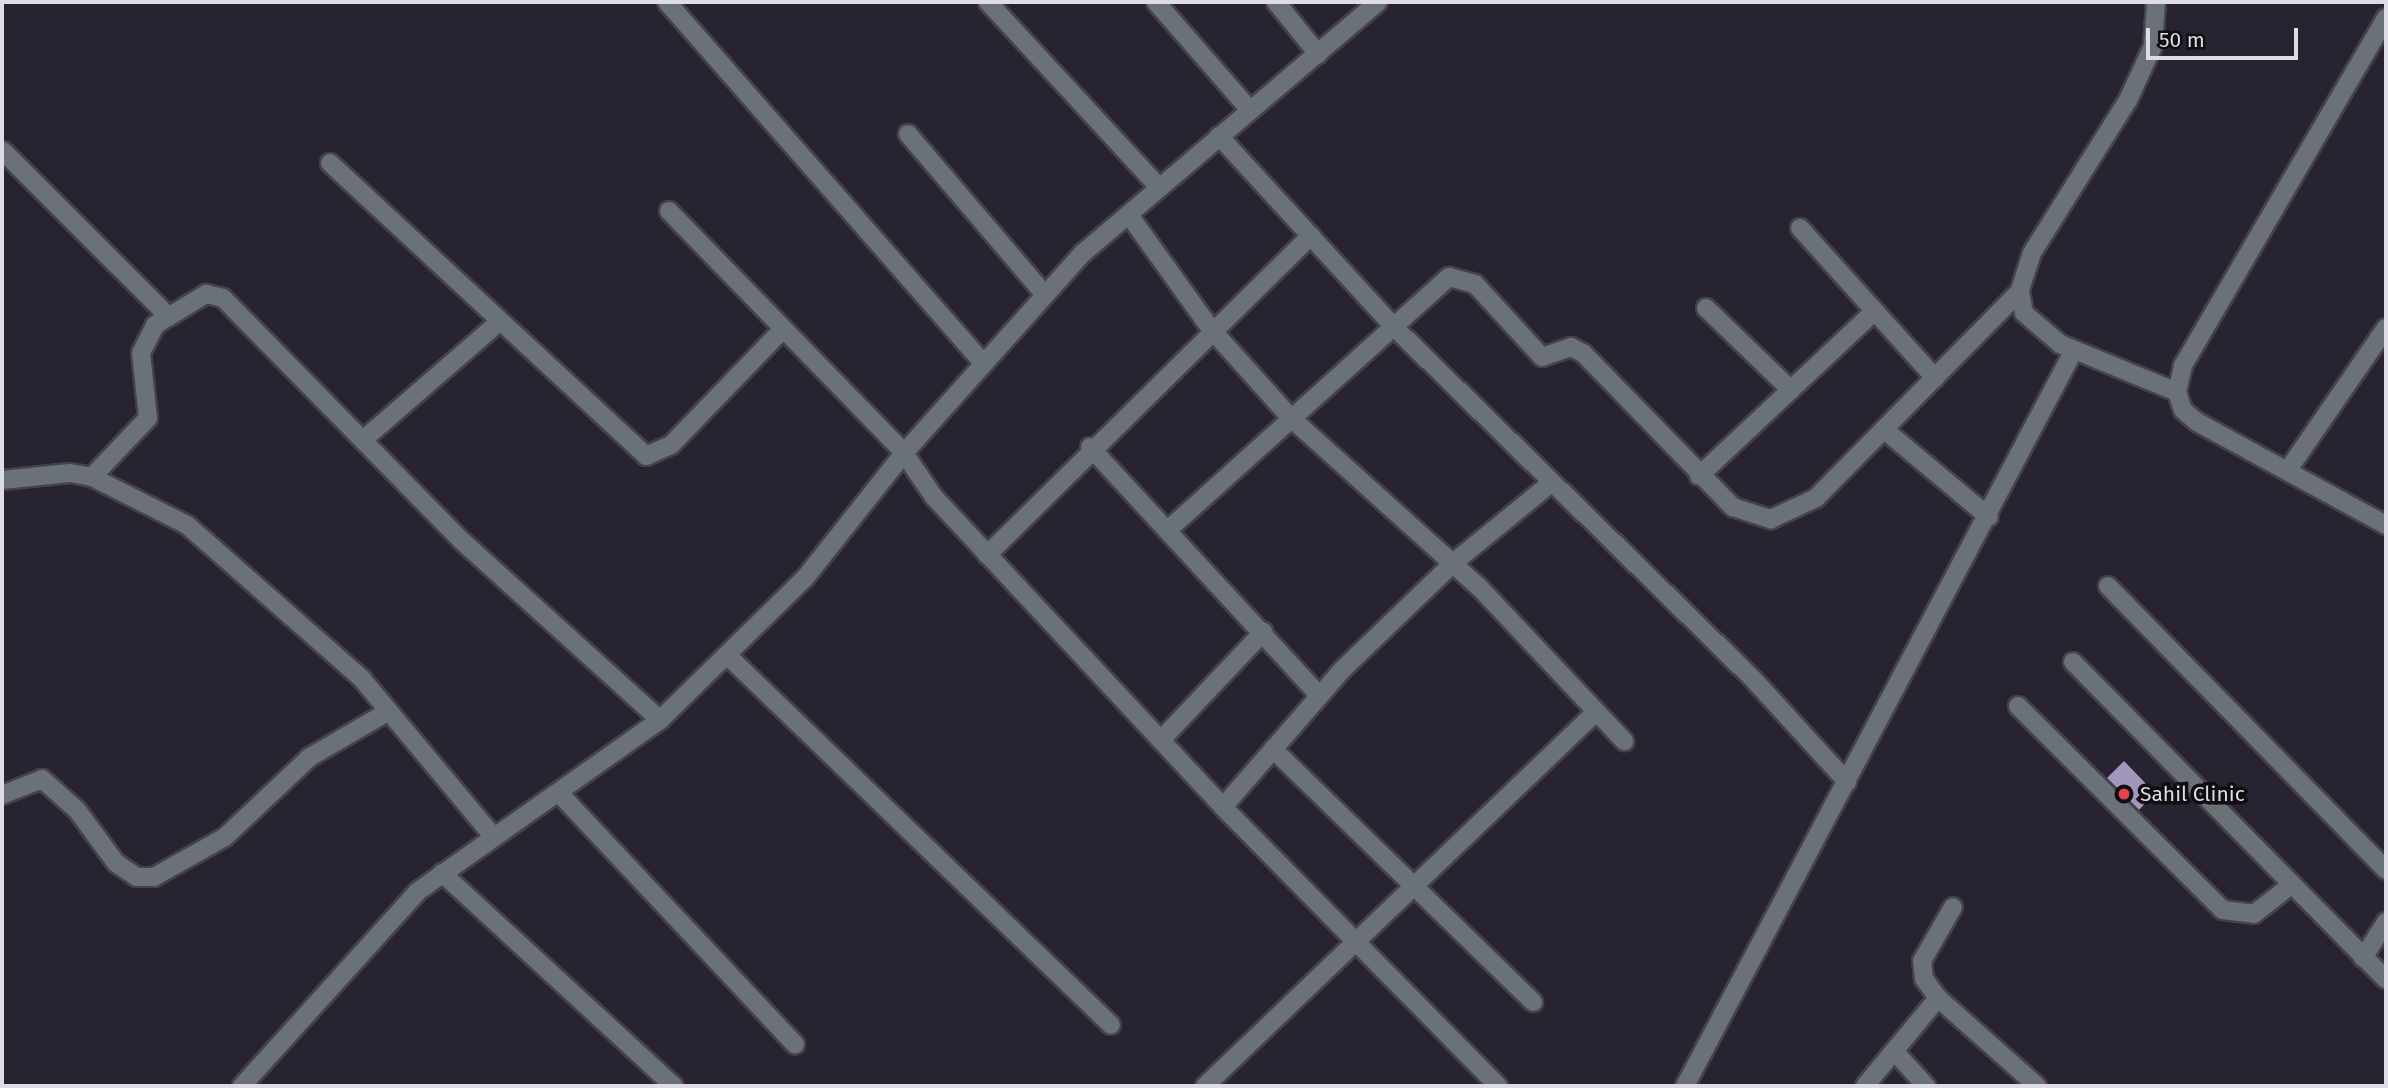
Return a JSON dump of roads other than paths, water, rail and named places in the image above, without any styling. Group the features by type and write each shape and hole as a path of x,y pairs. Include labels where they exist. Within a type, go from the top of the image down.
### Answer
{"street":[{"path":"667,2 984,364"},
{"path":"988,2 1158,186"},
{"path":"1156,2 1250,110"},
{"path":"1276,2 1318,54"},
{"path":"248,1085 417,892 491,834 559,793 660,720 805,578 904,453 1045,295 1158,186 1378,2"},
{"path":"1169,529 1449,276 1466,278 1535,353 1547,358 1571,347 1583,353 1699,476 1733,507 1771,519 1816,498 1886,431 2020,291 2032,253 2129,100 2154,46 2156,2"},
{"path":"2176,392 2183,366 2380,45 2386,18"},
{"path":"908,134 1045,295"},
{"path":"1219,136 1392,325 1550,484 1754,680 1847,782"},
{"path":"3,151 167,315"},
{"path":"330,163 498,323 646,456 671,445 783,329"},
{"path":"669,211 904,453 987,555 1223,807 1498,1086"},
{"path":"1129,215 1211,329 1290,417 1453,563 1624,741"},
{"path":"1800,228 1935,378"},
{"path":"987,555 1090,447 1311,236"},
{"path":"2020,291 2024,313 2038,328 2074,349 2176,392 2189,416 2290,467 2386,525"},
{"path":"92,477 148,418 141,353 167,315 206,294 231,303 461,540 660,720"},
{"path":"1706,308 1791,390"},
{"path":"1699,476 1875,311"},
{"path":"363,440 498,323"},
{"path":"2290,467 2386,328"},
{"path":"1685,1086 1989,517 2074,349"},
{"path":"1886,431 1989,517"},
{"path":"1090,447 1169,529 1318,694"},
{"path":"2,480 70,473 92,477 187,525 323,640 389,711 491,834"},
{"path":"1223,807 1318,694 1453,563 1550,484"},
{"path":"2108,586 2386,870"},
{"path":"1161,740 1263,632"},
{"path":"727,655 1111,1025"},
{"path":"2073,662 2386,979"},
{"path":"2018,706 2223,910 2246,916 2291,885"},
{"path":"2,795 42,779 76,810 116,863 137,877 154,877 225,837 310,757 389,711"},
{"path":"1205,1086 1596,712"},
{"path":"1273,749 1533,1002"},
{"path":"559,793 795,1044"},
{"path":"442,873 674,1086"},
{"path":"1953,907 1922,961 1924,979 1938,998 2037,1086"},
{"path":"2363,958 2386,922"},
{"path":"1865,1086 1938,998"},
{"path":"1894,1051 1926,1086"}],"place":[{"name":"Sahil Clinic","path":"2124,794"}]}
